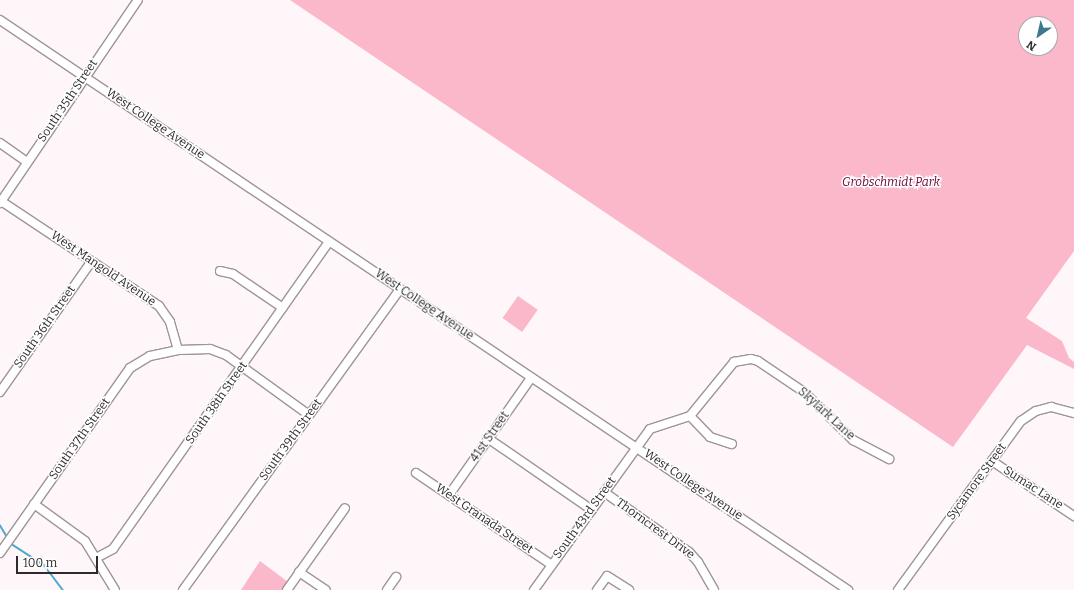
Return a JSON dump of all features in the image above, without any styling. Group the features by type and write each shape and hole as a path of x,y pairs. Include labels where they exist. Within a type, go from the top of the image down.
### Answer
{"street":[{"name":"South 35th Street","path":"1,202 84,76 138,0"},
{"name":"West College Avenue","path":"0,20 848,590"},
{"path":"0,143 27,162"},
{"name":"West Mangold Avenue","path":"1,202 159,306 170,322 178,350"},
{"name":"South 38th Street","path":"98,557 113,549 329,242"},
{"name":"South 36th Street","path":"0,392 91,262"},
{"path":"220,271 233,274 284,308"},
{"name":"South 39th Street","path":"183,590 400,289"},
{"path":"178,350 210,349 243,365 309,415"},
{"name":"South 37th Street","path":"0,553 130,368 150,356 178,350"},
{"name":"Skylark Lane","path":"690,416 734,362 751,359 804,392 853,440 889,459"},
{"name":"41st Street","path":"449,495 531,378"},
{"name":"Sycamore Street","path":"898,590 992,461 1029,415 1051,407 1074,413"},
{"path":"637,447 650,429 690,416 710,437 732,444"},
{"path":"489,439 592,510"},
{"name":"South 43rd Street","path":"534,590 637,447"},
{"name":"Sumac Lane","path":"992,461 1074,516"},
{"name":"West Granada Street","path":"416,473 552,565"},
{"name":"Thorncrest Drive","path":"604,492 689,552 698,562 714,590"},
{"path":"34,504 86,541 98,557 115,590"},
{"path":"287,590 345,508"},
{"path":"299,572 326,590"},
{"path":"597,590 607,576 629,590"},
{"path":"388,590 396,577"}],"green space":[{"name":"Grobschmidt Park","path":"290,0 1074,0 1074,251 1026,318 1062,341 1069,358 1074,362 1074,369 1027,345 953,447"},
{"path":"518,296 538,310 522,332 503,318"},
{"path":"260,561 288,582 282,590 241,590"}],"waterway":[{"path":"0,525 6,535"},
{"path":"13,545 45,566 63,590"}]}
